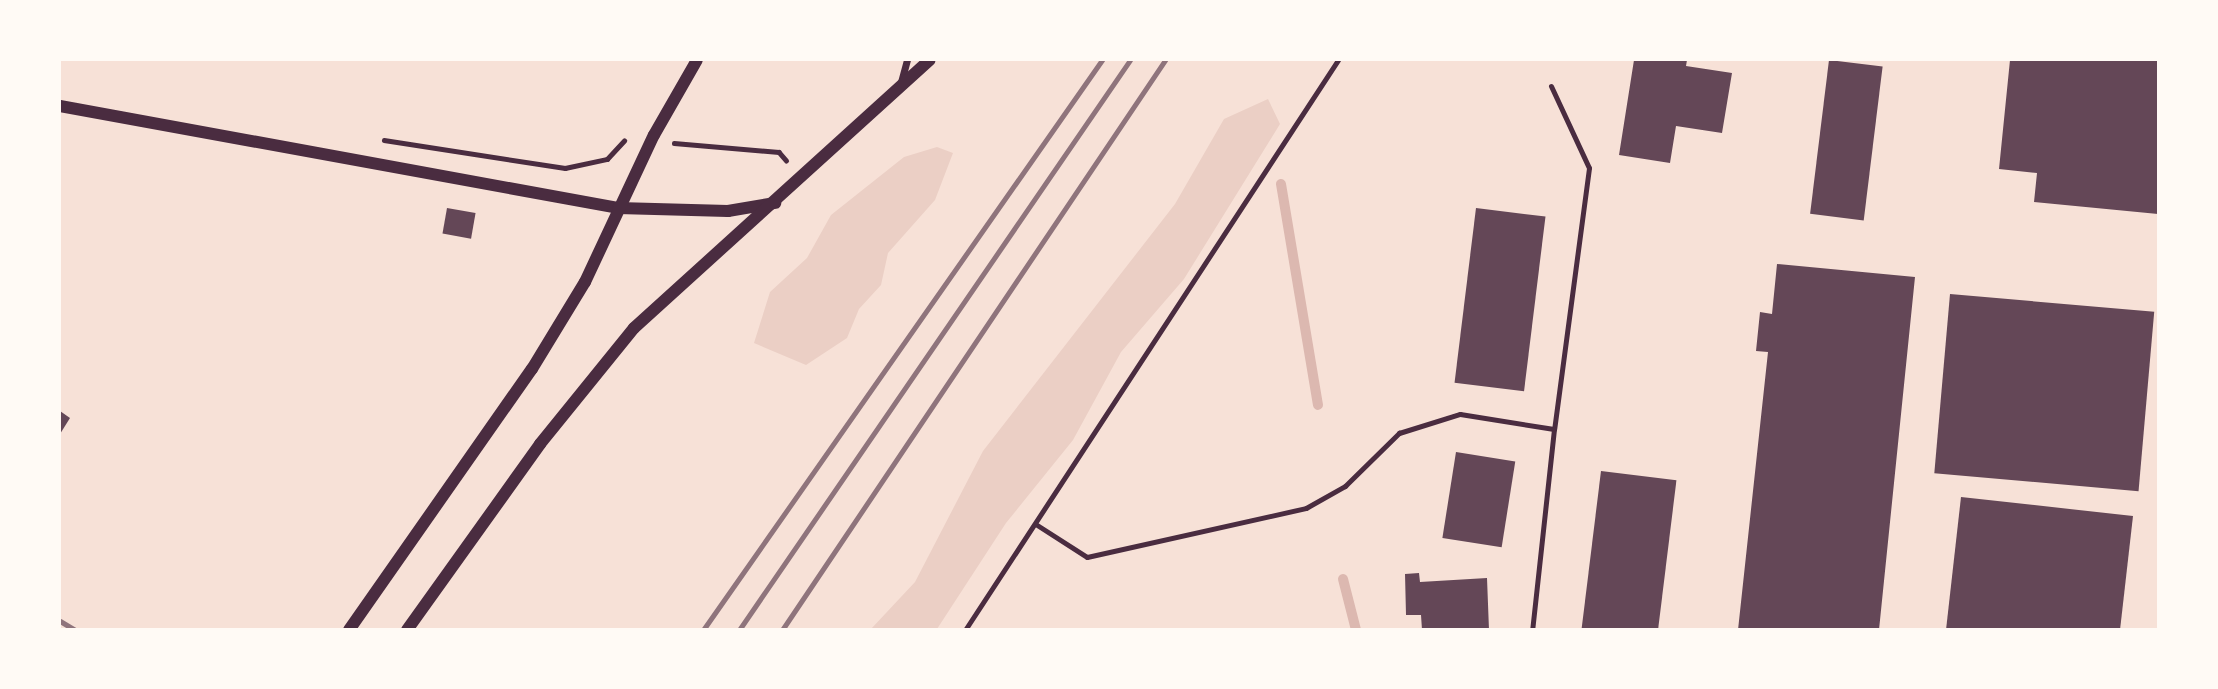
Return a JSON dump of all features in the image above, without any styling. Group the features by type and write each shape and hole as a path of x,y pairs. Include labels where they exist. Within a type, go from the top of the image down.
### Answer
{"street":[{"path":"349,629 532,369 585,282 654,135 697,60"},
{"path":"897,96 907,60"},
{"path":"407,629 447,572 634,328 897,96 930,60"},
{"path":"60,106 618,208 728,211 776,203"}],"lane":[{"path":"965,629 1037,525 1338,60"},
{"path":"1532,629 1554,429 1589,168 1551,86"},
{"path":"1037,525 1087,557 1306,508 1345,486 1399,433 1460,414 1554,429"}],"path":[{"path":"374,138 565,167 607,159 632,125 691,150 779,152 803,180"}],"shaded area":[{"path":"1268,99 1280,124 1184,279 1121,352 1073,440 1006,523 937,629 871,629 915,582 983,451 1175,204 1224,119"},
{"path":"937,147 953,153 935,200 888,253 881,285 859,309 847,338 806,365 754,343 770,292 807,258 831,215 904,157"}],"building":[{"path":"1634,60 1687,60 1686,66 1732,73 1722,133 1676,126 1670,163 1619,155"},
{"path":"1829,60 1883,67 1864,220 1810,214"},
{"path":"2010,60 2158,60 2158,214 2034,202 2037,173 1999,169"},
{"path":"447,208 476,213 471,239 442,234"},
{"path":"1476,208 1545,217 1524,391 1455,383"},
{"path":"1777,264 1915,277 1879,630 1738,630 1768,352 1756,351 1760,312 1772,314"},
{"path":"1950,294 2154,312 2139,491 1934,473"},
{"path":"60,411 70,418 60,434"},
{"path":"1456,452 1515,461 1502,547 1442,538"},
{"path":"1601,471 1676,480 1658,630 1582,630"},
{"path":"1961,497 2133,516 2120,630 1946,630"},
{"path":"1419,573 1420,582 1487,578 1489,630 1422,630 1421,615 1406,615 1405,574"}],"waterway":[{"path":"1281,184 1318,405"},
{"path":"1343,579 1356,630"}],"railway":[{"path":"703,630 1102,60"},
{"path":"739,630 1130,60"},
{"path":"782,630 1165,60"},
{"path":"60,621 75,630"}]}
